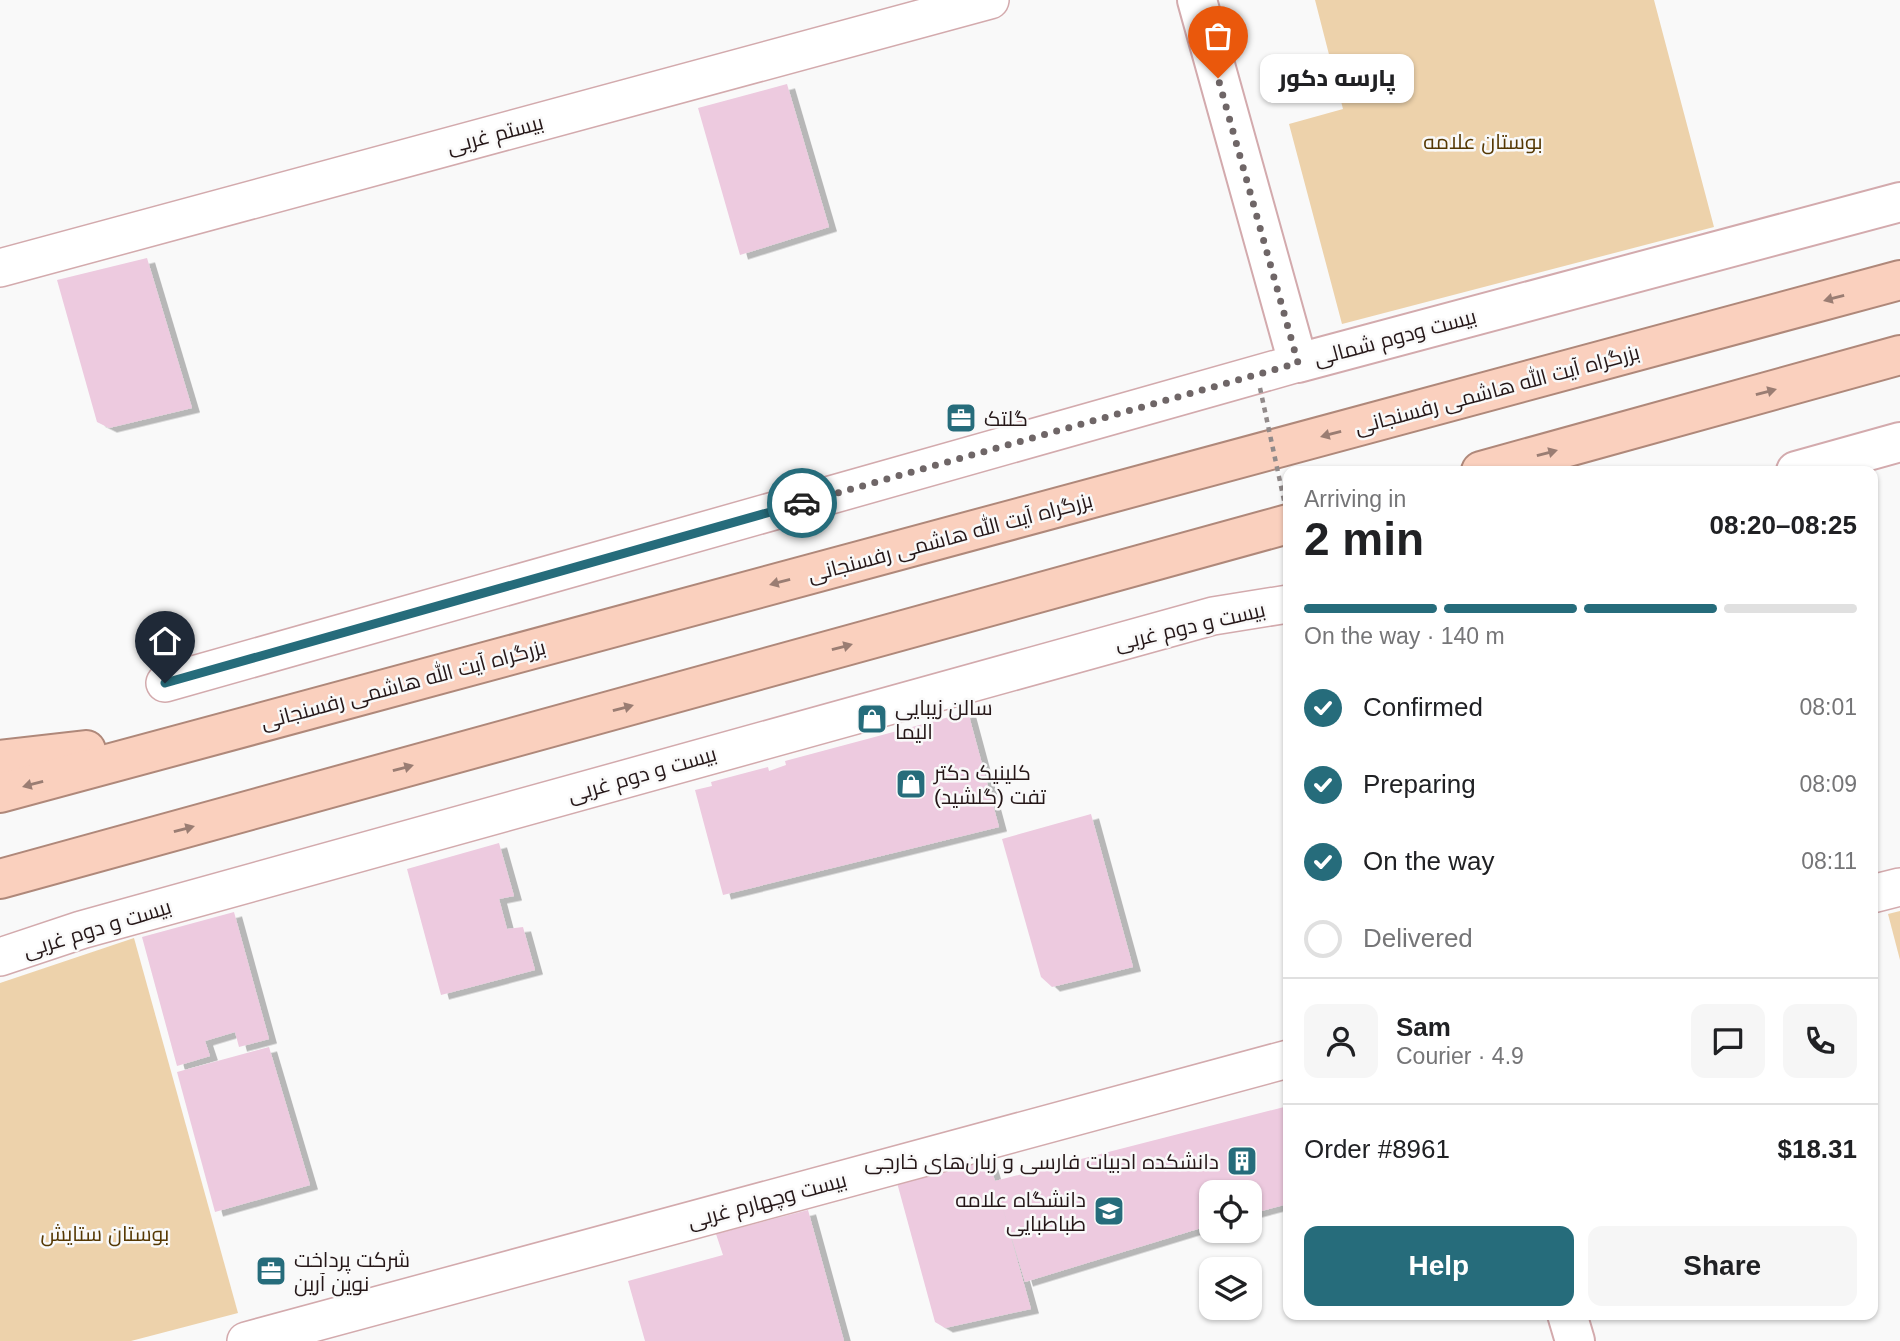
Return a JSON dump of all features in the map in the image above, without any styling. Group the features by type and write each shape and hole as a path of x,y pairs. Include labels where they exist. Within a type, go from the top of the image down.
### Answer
{"highway":[{"name":"بزرگراه آیت الله هاشمی رفسنجانی","path":"0,793 1900,280"},
{"path":"1499,466 1900,355"},
{"path":"0,878 1283,525"},
{"path":"0,760 217,734"},
{"path":"0,903 144,840"}],"street":[{"name":"بیستم غربی","path":"0,268 990,0"},
{"path":"1197,0 1298,363"},
{"name":"بیست ودوم شمالی","path":"165,683 1298,363 1900,202"},
{"path":"1814,466 1900,442"},
{"name":"بیست و دوم غربی","path":"0,957 81,930 1213,616 1283,605"},
{"path":"1878,892 1900,887"},
{"name":"بیست وچهارم غربی","path":"246,1341 1283,1060"},
{"path":"1569,1320 1575,1341"}],"path":[{"path":"1260,388 1283,496"}],"green space":[{"name":"بوستان علامه","path":"1315,0 1654,0 1714,227 1342,324 1289,124 1343,109"},
{"path":"1900,911 1900,960 1888,914"},
{"name":"بوستان ستایش","path":"134,938 238,1313 131,1341 0,1341 0,983"}],"building":[{"path":"787,84 829,227 740,255 698,108"},
{"path":"147,258 192,408 109,428 97,422 57,280"},
{"path":"968,712 999,827 723,895 695,790 712,786 711,782 768,767 769,771 786,765 785,761"},
{"path":"1091,814 1133,967 1052,987 1041,977 1002,839"},
{"path":"499,843 514,896 499,899 507,929 523,927 535,970 441,995 407,869"},
{"path":"234,912 269,1039 239,1047 235,1032 205,1041 210,1056 177,1066 142,937"},
{"path":"269,1047 310,1185 215,1212 177,1072"},
{"path":"1283,1107 1283,1205 1262,1211 1262,1180 1199,1180 1199,1229 1025,1282 1003,1209 1031,1309 945,1328 935,1322 896,1179 987,1155 995,1181"},
{"path":"808,1210 844,1341 645,1341 628,1281 723,1255 716,1234"}],"way so far":[{"path":"802,503 1298,363 1218,78"}],"place":[{"name":"پارسه دکور","path":"1218,78"},
{"name":"گلتک","path":"961,418"},
{"name":"سالن زیبایی الیما","path":"872,719"},
{"name":"کلینیک دکتر تفت (گلشید)","path":"911,784"},
{"name":"دانشکده ادبیات فارسی و زبان‌های خارجی","path":"1242,1161"},
{"name":"دانشگاه علامه طباطبایی","path":"1109,1211"},
{"name":"شرکت پرداخت نوین آرین","path":"271,1271"}],"route":[{"path":"165,683 802,503"}]}
